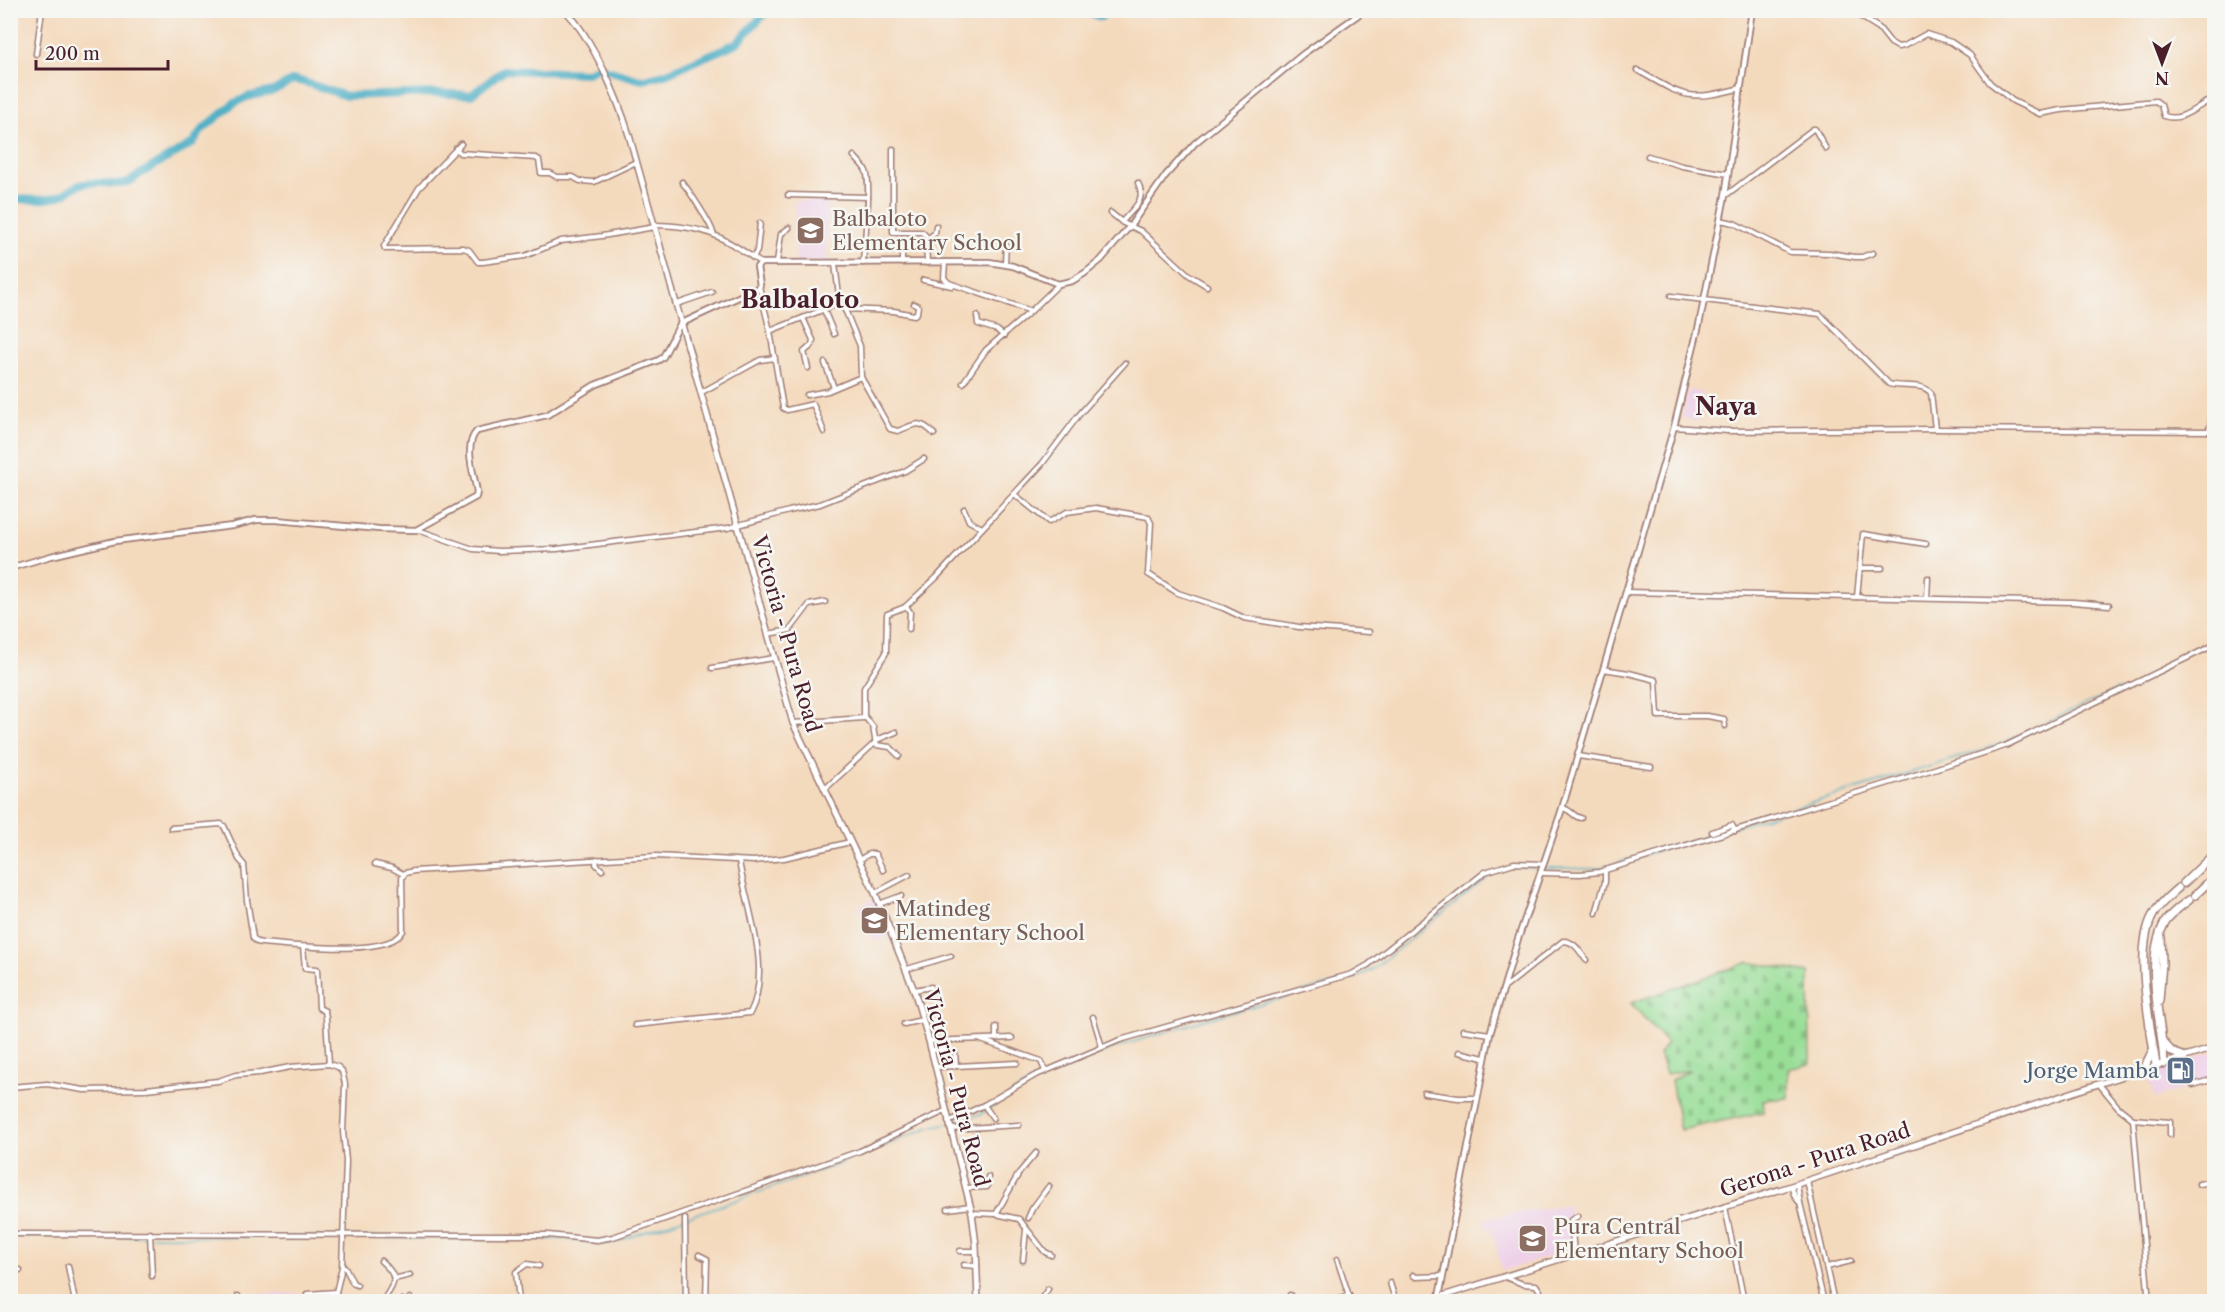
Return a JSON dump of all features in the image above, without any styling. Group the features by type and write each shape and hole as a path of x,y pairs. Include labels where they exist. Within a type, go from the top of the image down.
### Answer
{"highway":[{"path":"2156,1066 2148,1009 2144,940 2154,913 2161,903 2214,854"},
{"path":"2164,1064 2155,982 2156,948 2166,921 2214,877"},
{"path":"2163,1042 2172,1052 2185,1057"},
{"path":"2143,1070 2154,1048"}],"main road":[{"name":"Victoria - Pura Road","path":"565,10 581,30 595,56 624,120 793,723 875,893 914,990 971,1210 976,1251 978,1302"},
{"name":"Gerona - Pura Road","path":"1424,1302 1807,1181 2098,1084 2214,1048"}],"street":[{"path":"36,54 42,10"},
{"path":"963,383 986,350 1059,284 1072,280 1089,270 1130,226 1166,175 1202,138 1303,54 1365,10"},
{"path":"1439,1297 1490,1034 1545,864 1626,592 1674,426 1705,299 1725,196 1752,10"},
{"path":"1850,10 1879,28 1891,43 1898,46 1904,46 1926,34 1949,40 1970,55 1984,77 1998,90 2013,101 2040,114 2156,101 2161,105 2164,116 2170,118 2184,116 2207,102"},
{"path":"1637,70 1674,91 1692,97 1703,97 1741,88"},
{"path":"1725,196 1813,129 1826,149"},
{"path":"461,144 419,188 384,246 385,249 464,248 469,250 478,261 483,262 530,255 561,241 654,226 687,226 713,232 752,257 759,265 759,286 771,331 785,410 813,404 824,432"},
{"path":"456,148 460,153 536,158 539,160 541,173 550,173 557,177 573,177 580,181 594,182 636,162"},
{"path":"893,149 893,232 922,232 928,238"},
{"path":"854,156 866,170 868,196 863,263"},
{"path":"1648,156 1682,166 1728,174"},
{"path":"682,182 713,232"},
{"path":"1122,222 1141,201 1141,190 1138,183"},
{"path":"789,195 868,196"},
{"path":"1111,213 1122,222 1141,231 1189,275 1207,286"},
{"path":"1720,220 1734,222 1790,252 1829,253 1854,257 1863,257 1873,253"},
{"path":"752,257 757,251 760,223"},
{"path":"927,263 926,241 935,233 936,226"},
{"path":"777,262 781,236 789,228"},
{"path":"902,240 902,263"},
{"path":"1005,264 1006,242"},
{"path":"759,265 777,262 1005,264 1059,284"},
{"path":"945,262 946,280 1031,311"},
{"path":"835,264 840,303 845,309 860,346 861,377 876,407 890,429 898,431 906,426 919,424 934,434"},
{"path":"923,280 962,287"},
{"path":"418,530 476,497 470,448 472,437 476,432 485,428 548,415 591,387 659,360 663,357 676,329 682,322 759,286"},
{"path":"677,304 712,292"},
{"path":"1671,296 1820,314 1889,384 1922,387 1930,391 1935,429"},
{"path":"771,331 840,303"},
{"path":"845,309 894,311 916,315 918,305 914,304"},
{"path":"824,310 834,334"},
{"path":"977,316 978,324 997,330 1004,336"},
{"path":"803,318 813,340 812,345 804,352 808,368"},
{"path":"702,392 760,360 775,358"},
{"path":"825,363 834,388"},
{"path":"899,756 890,747 877,745 872,724 865,717 864,688 886,652 887,614 906,606 932,582 1042,464 1078,416 1125,363"},
{"path":"807,395 834,388 861,377"},
{"path":"2209,431 2214,406"},
{"path":"1674,426 1728,431 1935,429 2214,431"},
{"path":"10,568 115,541 232,526 256,520 418,530 473,549 499,551 557,549 737,526 789,510 820,504 905,471 924,459"},
{"path":"1014,494 1050,522 1067,512 1096,508 1148,517 1151,523 1148,574 1178,593 1244,618 1299,627 1369,632"},
{"path":"964,509 971,523 982,528"},
{"path":"1857,597 1863,534 1926,544"},
{"path":"1860,568 1882,568"},
{"path":"1927,598 1928,578"},
{"path":"1626,592 1927,598 2109,605"},
{"path":"767,634 790,630 809,605 825,602"},
{"path":"906,606 910,612 909,629"},
{"path":"1542,873 1580,874 1605,870 2005,746 2214,645"},
{"path":"712,668 774,658"},
{"path":"1603,669 1629,673 1656,681 1658,716 1707,716 1724,719 1725,726"},
{"path":"793,723 859,720 865,717"},
{"path":"825,789 876,742 885,735 896,732"},
{"path":"1578,756 1651,766"},
{"path":"1562,808 1581,818"},
{"path":"171,828 221,824 224,826 244,865 253,938 262,943 359,948 377,946 399,938 403,931 403,874"},
{"path":"1712,832 1730,825 1734,829"},
{"path":"375,864 392,868 403,874 436,869 655,856 754,861 784,858 850,842"},
{"path":"859,860 869,854 875,854 883,870"},
{"path":"597,859 596,864 602,870"},
{"path":"635,1025 750,1013 757,986 757,943 739,861"},
{"path":"948,1122 1045,1071 1102,1047 1161,1027 1352,974 1368,965 1485,872 1514,863 1545,864"},
{"path":"1596,913 1605,882 1605,870"},
{"path":"875,893 909,875"},
{"path":"879,904 901,896"},
{"path":"1503,989 1563,941 1575,945 1586,960"},
{"path":"303,946 305,968 316,969 320,1008 325,1011 326,1018 329,1064"},
{"path":"906,969 951,956"},
{"path":"914,990 931,987"},
{"path":"1093,1017 1102,1047"},
{"path":"904,1024 922,1020"},
{"path":"996,1027 996,1039"},
{"path":"1463,1030 1490,1034"},
{"path":"929,1041 1012,1038"},
{"path":"978,1039 1041,1061 1045,1071"},
{"path":"931,1050 946,1049"},
{"path":"956,1052 956,1066"},
{"path":"1459,1052 1484,1058"},
{"path":"935,1068 1017,1063"},
{"path":"10,1087 47,1084 84,1090 146,1089 218,1081 236,1075 260,1074 290,1067 329,1064 340,1069 345,1084 343,1132 346,1161 342,1267 336,1302"},
{"path":"2193,1085 2214,1079"},
{"path":"2098,1084 2118,1107 2133,1119 2170,1122 2170,1135"},
{"path":"1424,1093 1477,1098"},
{"path":"984,1105 993,1118"},
{"path":"10,1234 548,1235 601,1240 838,1159 908,1130 945,1111"},
{"path":"2133,1119 2149,1302"},
{"path":"950,1129 1019,1125"},
{"path":"996,1214 1019,1173 1036,1153"},
{"path":"965,1188 987,1187 988,1177"},
{"path":"1807,1181 1834,1302"},
{"path":"2199,1184 2214,1181"},
{"path":"1794,1185 1795,1197 1800,1203 1824,1302"},
{"path":"948,1209 1031,1219 1032,1209 1049,1186"},
{"path":"1725,1207 1744,1302"},
{"path":"1574,1253 1571,1220 1578,1216"},
{"path":"685,1219 686,1302"},
{"path":"1019,1219 1045,1252 1051,1255"},
{"path":"1023,1260 1026,1229"},
{"path":"150,1233 152,1276"},
{"path":"960,1251 976,1251"},
{"path":"699,1256 707,1259 706,1302"},
{"path":"1337,1260 1351,1302"},
{"path":"381,1261 393,1273 394,1280 391,1290 382,1302"},
{"path":"1827,1267 1851,1261"},
{"path":"519,1302 516,1272 527,1264 539,1266"},
{"path":"964,1265 977,1266"},
{"path":"68,1266 75,1302"},
{"path":"342,1267 345,1267 353,1283 357,1285"},
{"path":"10,1271 20,1270"},
{"path":"394,1280 410,1275"},
{"path":"1413,1275 1416,1277 1443,1276"},
{"path":"1501,1276 1519,1283 1536,1285 1542,1302"},
{"path":"1390,1283 1396,1302"},
{"path":"1040,1302 1048,1289"},
{"path":"307,1294 336,1292"},
{"path":"1290,1295 1291,1302"},
{"path":"1332,1302 1349,1295"},
{"path":"238,1296 239,1302"}],"shaded area":[{"name":"Balbaloto Elementary School","path":"795,201 827,201 827,262 796,262"},
{"path":"1688,390 1704,393 1698,422 1682,418"},
{"name":"Matindeg Elementary School","path":"875,898 891,935 875,942 858,907"},
{"path":"2214,1052 2214,1079 2155,1098 2146,1073"},
{"name":"Pura Central Elementary School","path":"1568,1204 1573,1249 1502,1271 1491,1228 1486,1229 1484,1219"},
{"path":"299,1293 301,1301 250,1301 249,1295"}],"green space":[{"path":"1749,962 1809,973 1810,1064 1788,1069 1788,1098 1763,1100 1764,1112 1680,1130 1671,1080 1690,1070 1666,1074 1659,1054 1667,1043 1631,1003"}],"waterway":[{"path":"10,198 44,200 62,195 83,184 126,183 193,143 202,130 233,104 247,97 273,91 293,80 346,96 437,93 471,95 504,70 588,73 597,67 641,80 665,74 737,43 768,10"},
{"path":"1080,10 1101,17 1106,10"},
{"path":"955,1121 981,1114 1023,1087 1111,1049 1210,1018 1355,978 1373,969 1492,874 1513,867 1598,869 1999,745 2119,689"},
{"path":"152,1236 562,1239 610,1244 834,1166 930,1127 948,1123"},
{"path":"10,1236 148,1236"}],"place":[{"name":"Balbaloto Elementary School","path":"811,231"},
{"name":"Matindeg Elementary School","path":"874,921"},
{"name":"Jorge Mamba","path":"2180,1071"},
{"name":"Pura Central Elementary School","path":"1533,1239"}],"district":[{"name":"Balbaloto","path":"800,300"},
{"name":"Naya","path":"1726,407"}]}
